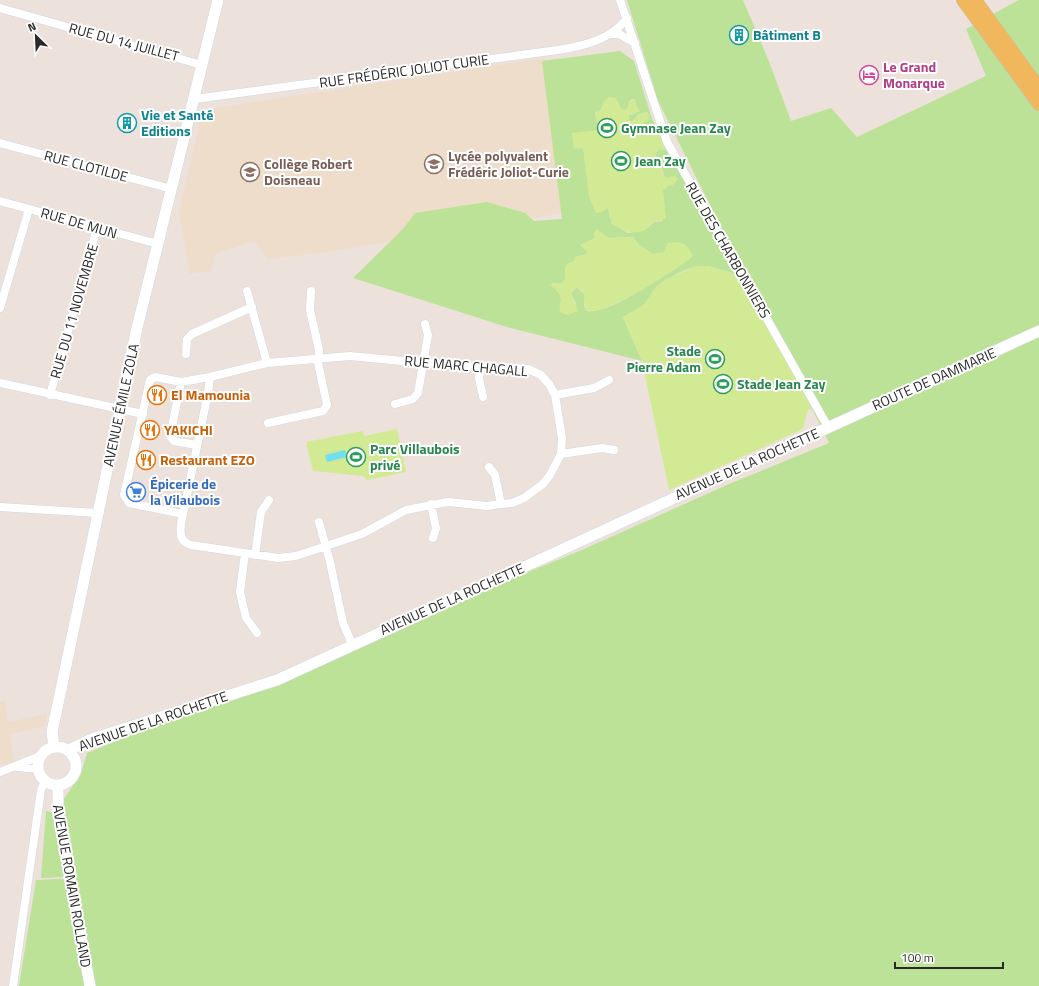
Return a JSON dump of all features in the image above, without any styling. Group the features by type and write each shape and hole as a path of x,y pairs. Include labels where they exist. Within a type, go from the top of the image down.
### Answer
{"main road":[{"name":"AVENUE ÉMILE ZOLA","path":"54,747 52,732 97,513 158,244 195,99 218,0"},
{"path":"967,0 993,25 1039,88"},
{"path":"967,0 1039,104"},
{"path":"986,0 993,25"},
{"name":"ROUTE DE DAMMARIE","path":"828,428 1039,331"},
{"name":"AVENUE DE LA ROCHETTE","path":"70,752 73,748 92,740 276,680 828,428"},
{"path":"54,747 63,747 70,752 76,764 75,772 70,780 58,785 45,781 38,769 40,756 46,750 54,747"},
{"name":"AVENUE ROMAIN ROLLAND","path":"58,785 60,818 90,986"}],"street":[{"name":"RUE DES CHARBONNIERS","path":"620,0 667,142 796,368 828,428"},
{"name":"RUE DU 14 JUILLET","path":"0,8 202,65"},
{"name":"RUE FRÉDÉRIC JOLIOT CURIE","path":"195,99 558,50 590,43 611,34 621,27 627,18"},
{"path":"611,34 619,34 635,43"},
{"name":"RUE CLOTILDE","path":"0,144 172,189"},
{"name":"RUE DE MUN","path":"0,201 158,244"},
{"path":"0,308 29,209"},
{"name":"RUE DU 11 NOVEMBRE","path":"50,394 97,228"},
{"path":"247,290 267,363"},
{"path":"268,423 323,411 327,405 318,358 319,350 310,310 311,292"},
{"path":"186,354 187,339 192,334 252,307"},
{"path":"395,404 416,397 418,393 428,334 424,324"},
{"name":"RUE MARC CHAGALL","path":"143,414 150,380 156,377 181,382 210,377 267,363 350,356 424,363 528,369 540,375 549,384 555,395 561,424 561,454 550,475 539,487 524,498 512,503 487,506 448,502 431,504 406,510 362,534 296,556 278,558 187,544 180,534 210,377"},
{"path":"481,366 479,378 483,398"},
{"path":"555,395 594,388 609,380"},
{"path":"181,382 170,436 174,442 197,445"},
{"path":"0,383 143,414 124,495 128,503 183,514"},
{"path":"561,454 602,448 614,450"},
{"path":"489,467 494,475 501,504"},
{"path":"255,555 261,512 269,500"},
{"path":"431,504 436,528 433,538"},
{"path":"0,507 97,513"},
{"path":"319,522 326,546 343,623 352,644"},
{"path":"245,553 240,592 246,618 256,633"},
{"path":"0,772 16,767 40,756"},
{"path":"16,767 38,769"},
{"path":"13,986 41,790 45,781"}],"shaded area":[{"name":"Lycée polyvalent Frédéric Joliot-Curie","path":"545,58 563,213 321,253 268,259 255,241 215,254 211,271 190,274 179,213 198,130 201,110"},
{"path":"5,701 8,722 47,714 45,726 10,734 14,761 0,765 0,702"}],"green space":[{"path":"627,0 743,0 768,59 791,121 831,108 857,137 986,76 966,29 1019,0 1039,0 1039,986 19,986 36,880 77,878 63,800 81,774 87,753 582,550 729,484 829,443 658,101"},
{"path":"620,51 634,61 652,119 739,275 708,266 696,266 665,280 656,287 644,305 623,317 642,361 507,327 353,278 403,229 415,213 487,202 525,213 534,221 562,219 542,61","holes":["635,99 636,105 634,114 628,115 629,120 632,122 638,115 647,112 640,130 668,150 659,149 655,153 664,174 667,186 663,190 662,221 654,222 645,230 628,233 611,223 612,220 610,218 608,208 603,210 583,147 599,130 595,112 600,112 603,106 618,102 620,108 625,111 628,108 630,100","594,232 609,238 633,237 638,244 653,254 663,253 693,255 688,260 653,283 610,307 587,311 584,306 585,295 577,287 571,293 576,304 560,305 561,298 558,292 551,285 553,283 561,283 565,280 565,269 567,264 573,262 576,257 587,254 587,251 580,245 594,239"]},
{"name":"Jean Zay","path":"609,97 616,98 620,108 625,110 629,106 628,102 635,99 636,105 640,111 629,115 629,120 632,122 638,115 647,112 649,114 649,120 642,124 640,130 643,132 658,130 669,150 659,149 655,153 663,174 666,178 675,176 678,179 673,185 667,186 663,190 666,218 650,224 645,230 640,232 627,231 611,223 612,220 610,218 608,208 602,212 596,213 589,197 583,148 574,149 572,133 599,130 595,112 602,110 603,102"},
{"path":"597,229 609,238 633,237 638,244 653,254 663,253 668,243 677,242 686,245 693,256 673,271 639,292 605,308 593,311 585,309 584,294 577,287 571,293 578,311 568,315 561,313 560,295 551,285 553,283 561,283 565,280 565,269 567,264 573,262 576,257 587,254 587,251 580,245 594,239 594,232"},
{"name":"Stade Jean Zay","path":"696,266 707,266 739,275 813,408 808,410 803,429 669,490 642,361 623,317 644,305 656,287 665,280"},
{"name":"Parc Villaubois privé","path":"397,429 406,472 367,480 363,476 313,471 306,442 362,431 365,436"},
{"path":"46,811 54,813 64,877 41,878"}],"water":[{"path":"345,450 347,457 327,462 325,455"}],"place":[{"name":"Bâtiment B","path":"739,35"},
{"name":"Le Grand Monarque","path":"869,75"},
{"name":"Vie et Santé Editions","path":"127,123"},
{"name":"Gymnase Jean Zay","path":"607,128"},
{"name":"Jean Zay","path":"621,161"},
{"name":"Lycée polyvalent Frédéric Joliot-Curie","path":"434,164"},
{"name":"Collège Robert Doisneau","path":"250,172"},
{"name":"Stade Pierre Adam","path":"715,359"},
{"name":"Stade Jean Zay","path":"723,384"},
{"name":"El Mamounia","path":"157,395"},
{"name":"YAKICHI","path":"150,430"},
{"name":"Parc Villaubois privé","path":"356,457"},
{"name":"Restaurant EZO","path":"146,460"},
{"name":"Épicerie de la Vilaubois","path":"136,492"}]}
